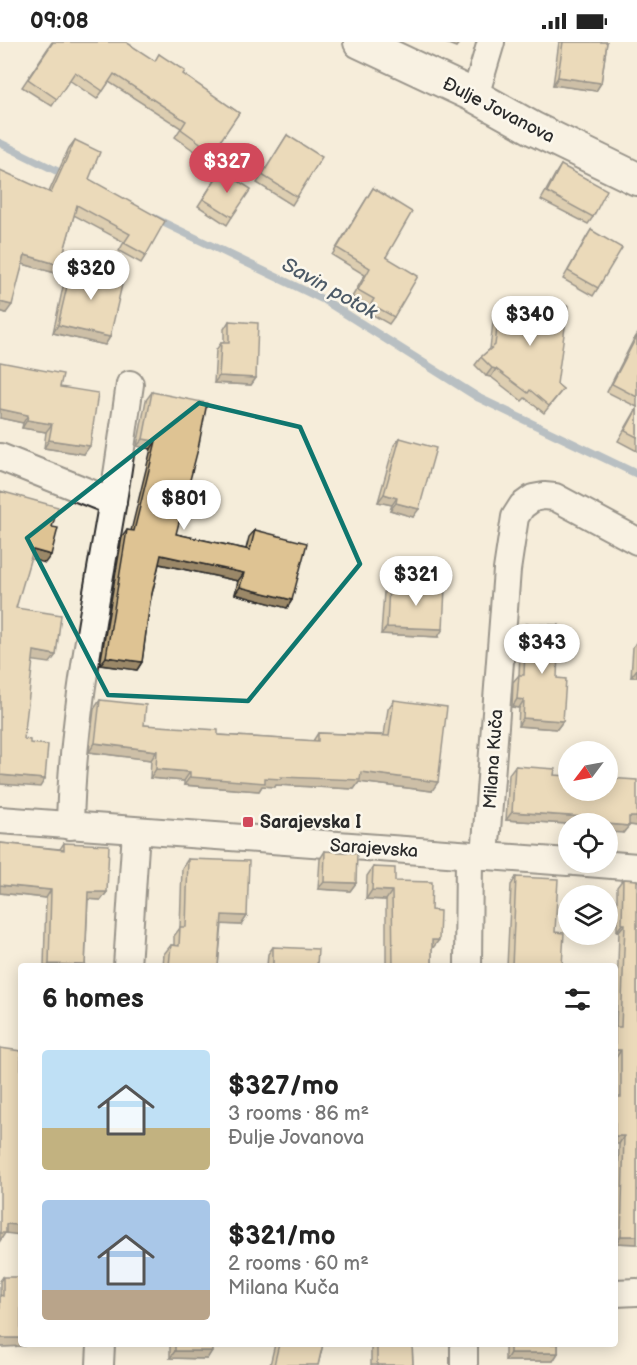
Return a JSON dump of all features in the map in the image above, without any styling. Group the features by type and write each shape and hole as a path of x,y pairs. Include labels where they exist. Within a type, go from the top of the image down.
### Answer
{"street":[{"name":"Đulje Jovanova","path":"360,42 476,96 534,129 637,179"},
{"path":"476,96 491,42"},
{"path":"70,826 73,759 84,669 113,502 130,384"},
{"path":"0,457 113,502"},
{"name":"Milana Kuča","path":"468,963 477,856 507,570 515,517 522,506 533,498 555,497 637,541"},
{"name":"Sarajevska","path":"0,820 558,861"},
{"path":"127,963 136,831"},
{"path":"618,865 637,867"},
{"path":"618,1293 637,1292"},
{"path":"100,1365 101,1347"},
{"path":"464,1347 464,1365"}],"highlighted area":[{"path":"199,403 300,427 360,564 248,701 108,695 27,538"}],"building":[{"path":"53,42 126,42 155,61 159,54 185,71 183,74 239,113 213,152 181,129 186,121 114,74 103,91 75,72 57,99 28,79"},
{"path":"563,42 607,42 601,83 558,77"},
{"path":"287,135 322,157 297,197 262,175"},
{"path":"75,140 100,152 89,179 165,221 146,255 124,243 130,234 77,205 60,265 25,255 12,305 0,302 0,170 51,193"},
{"path":"561,165 607,190 593,217 547,192"},
{"path":"221,170 251,189 232,217 203,199"},
{"path":"373,188 412,212 386,257 418,276 394,317 371,304 374,299 358,290 370,268 337,248"},
{"path":"591,230 622,248 598,288 568,271"},
{"path":"72,265 124,276 110,337 58,325"},
{"path":"524,300 568,306 557,384 563,389 549,406 530,390 528,393 492,368 481,357 495,345 500,305 523,309"},
{"path":"229,321 258,323 256,378 219,376 221,343 229,343"},
{"path":"637,336 637,397 612,384"},
{"path":"0,362 63,374 60,387 98,393 90,446 49,440 52,424 27,420 28,415 0,409"},
{"path":"152,392 207,403 198,449 176,534 250,550 255,530 307,543 292,600 240,587 244,573 161,555 150,602 142,662 106,657 127,530 134,531 156,441 143,439"},
{"path":"637,409 637,437 625,431"},
{"path":"400,438 436,448 419,509 396,503 397,498 384,494"},
{"path":"0,491 58,507 52,527 58,528 51,555 33,550 16,608 61,615 56,655 34,651 24,739 30,740 30,743 48,745 45,779 0,775"},
{"path":"389,585 445,587 443,629 387,627"},
{"path":"526,624 559,625 557,678 566,679 563,721 523,718 524,700 517,699 519,675 524,675"},
{"path":"100,700 146,705 144,725 218,730 218,735 318,741 318,733 389,736 394,700 447,707 438,782 361,772 360,780 281,777 281,779 265,778 265,783 190,777 190,772 156,769 157,751 95,743"},
{"path":"515,766 555,769 554,775 558,775 558,801 618,801 618,779 637,780 637,817 629,817 629,826 618,825 618,813 558,813 558,815 512,812"},
{"path":"0,843 64,850 64,843 109,845 107,892 88,892 85,963 49,963 51,890 0,885"},
{"path":"325,851 357,853 356,883 324,882"},
{"path":"188,859 249,861 247,916 222,915 218,963 169,963 171,945 179,946 180,927 186,927"},
{"path":"373,867 395,868 395,881 432,882 431,910 440,911 439,940 432,940 432,963 393,963 392,891 372,890"},
{"path":"516,877 558,879 555,932 558,932 558,945 563,945 562,963 512,963"},
{"path":"623,879 637,880 637,1236 621,1236 624,1136 618,1136 621,1050 618,1050 618,1027 621,1027 625,924 622,924"},
{"path":"273,947 318,949 317,963 273,963"},
{"path":"0,1048 18,1051 18,1225 6,1224 6,1233 0,1233"},
{"path":"3,1277 18,1277 18,1338 0,1338 0,1295 3,1296"},
{"path":"175,1347 212,1347 212,1351 175,1351"},
{"path":"278,1347 322,1347 318,1365 274,1365"},
{"path":"377,1347 412,1347 413,1365 377,1365"},
{"path":"510,1347 558,1347 558,1353 510,1353"}],"waterway":[{"name":"Savin potok","path":"0,143 67,176"},
{"name":"Savin potok","path":"154,218 324,300 479,398 637,474"}],"place":[{"name":"Sarajevska I","path":"248,822"}]}
